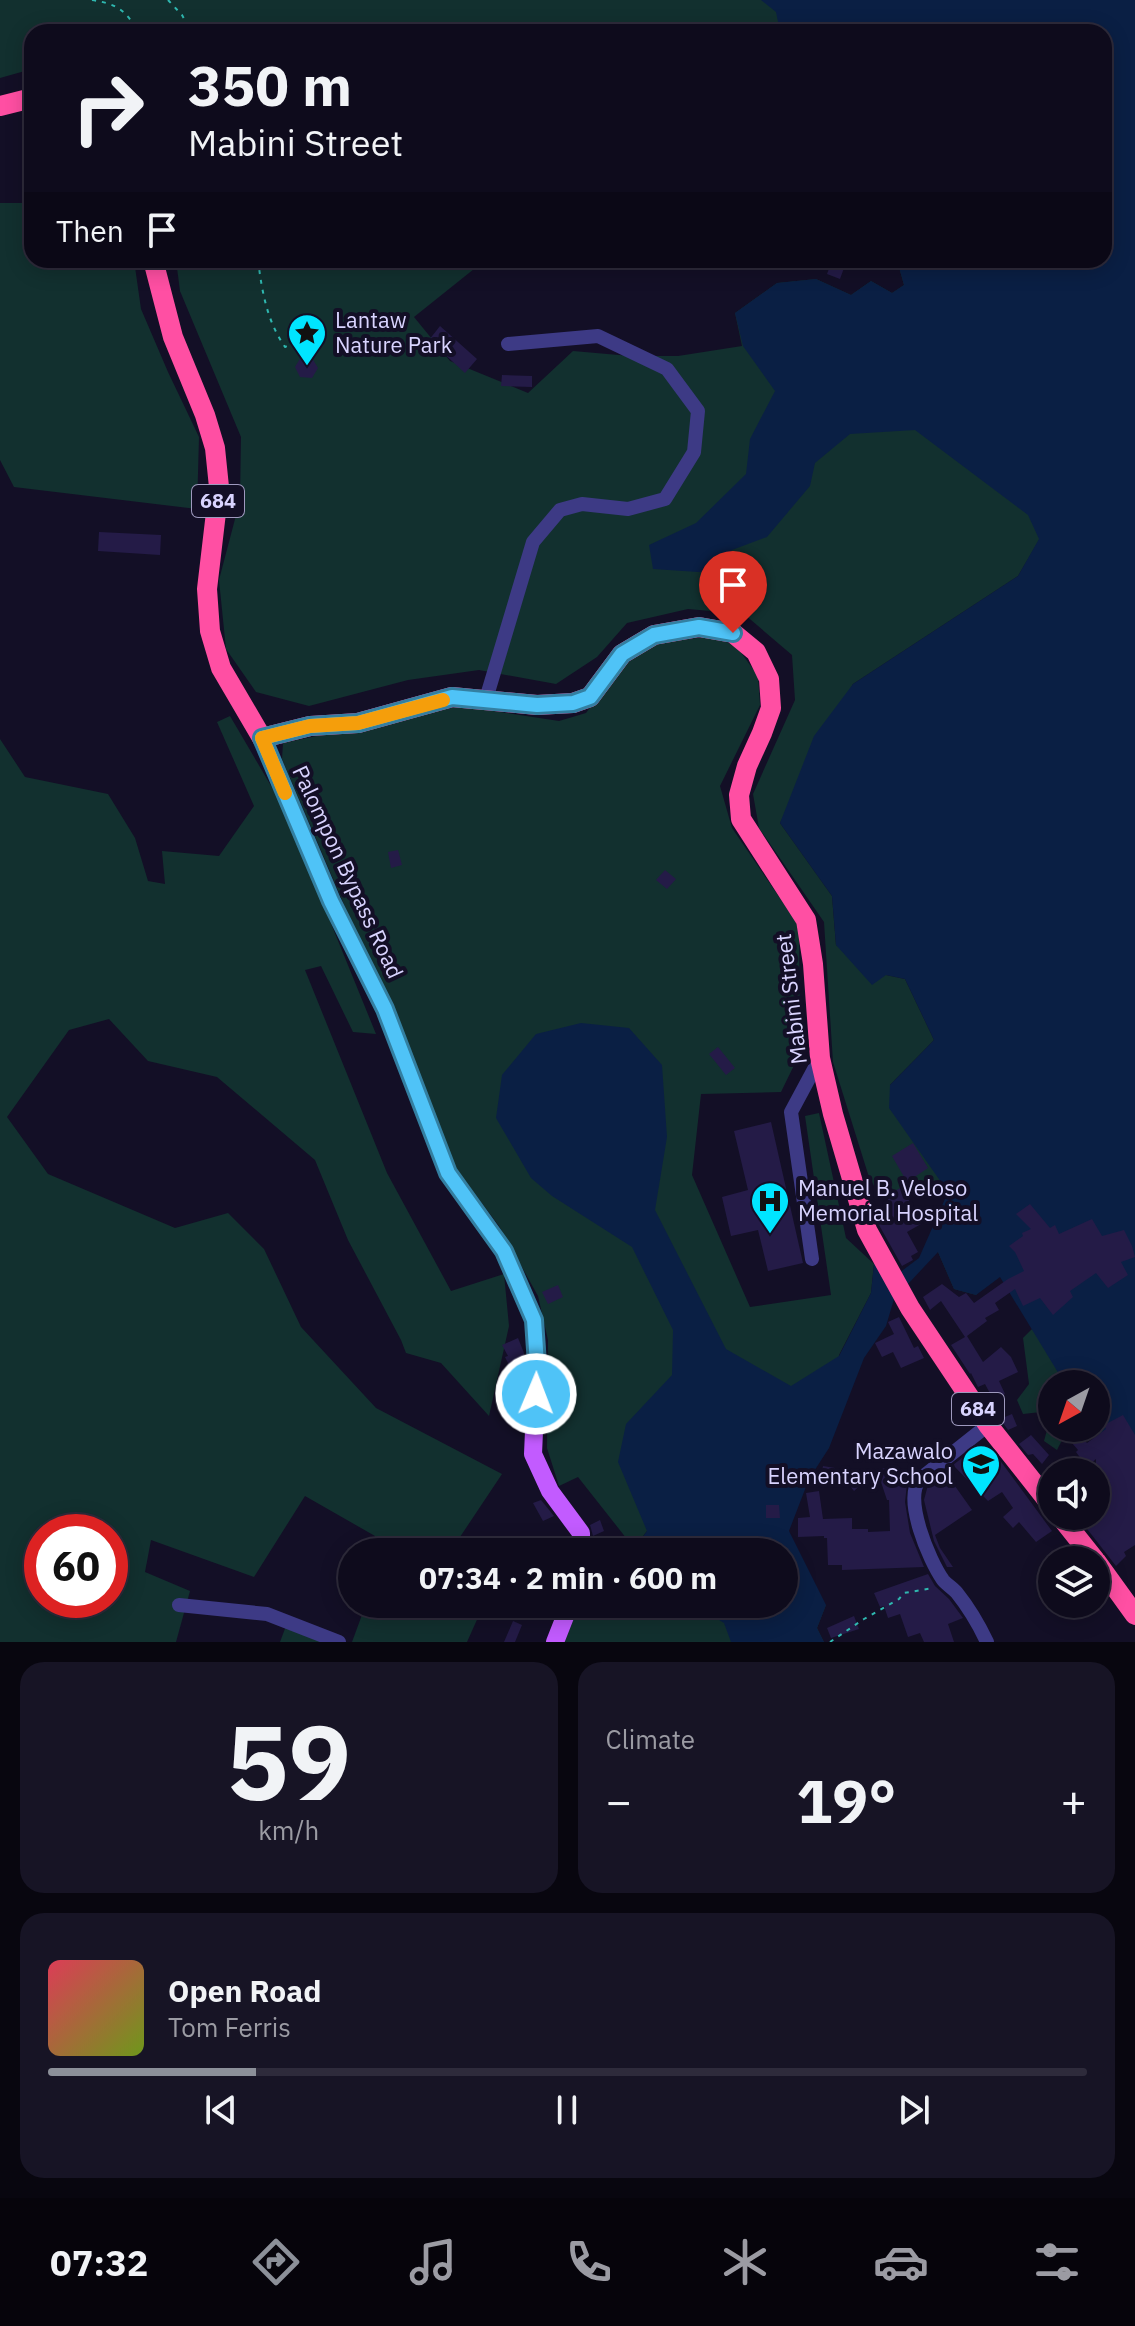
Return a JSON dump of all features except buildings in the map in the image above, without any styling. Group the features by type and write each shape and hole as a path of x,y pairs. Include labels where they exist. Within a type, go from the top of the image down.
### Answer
{"highway":[{"path":"0,106 24,100"},
{"name":"684","path":"155,268 173,337 215,448 219,487 207,589 210,631 221,668 262,738"},
{"name":"Mabini Street","path":"262,738 310,726 358,723 452,697 537,705 573,703 590,697 622,654 654,635 699,627 733,633 756,652 769,679 771,708 747,766 739,795 741,819 806,920 813,964 820,1058 867,1230 910,1308 988,1425 1038,1488"},
{"path":"1071,1530 1084,1546"},
{"path":"1110,1580 1135,1615"}],"main road":[{"name":"Palompon Bypass Road","path":"262,738 331,901 385,1009 448,1173 504,1251 534,1320 537,1364 533,1454 550,1491 581,1533 581,1538"},
{"path":"555,1642 564,1618"}],"street":[{"path":"486,699 533,542 560,510 582,504 628,509 665,499 694,452 698,411 667,369 598,336 508,344"},
{"path":"812,1259 791,1112 820,1058"},
{"path":"987,1642 955,1590 944,1582 922,1535 915,1513 915,1485 988,1425"},
{"path":"179,1605 267,1614 339,1642"}],"path":[{"path":"92,0 105,2 128,14 134,24"},
{"path":"168,0 187,24"},
{"path":"259,268 263,301 285,347 309,340 315,346"},
{"path":"830,1642 904,1593 929,1590 944,1582"}],"green space":[{"path":"0,0 1129,0 1075,24 24,24 24,71 0,78"},
{"path":"0,203 24,203 24,268 135,268 141,309 199,437 197,509 14,487 0,460"},
{"path":"177,268 475,268 414,317 450,361 528,393 573,351 678,356 742,346 735,313 777,283 816,279 851,295 871,281 892,293 904,285 899,268 1071,268 1039,540 1018,576 853,684 780,823 832,896 836,945 886,975 905,979 934,1040 890,1085 1048,1214 976,1295 954,1289 938,1252 948,1192 879,1196 868,1174 833,1062 824,922 759,828 753,794 795,700 792,655 744,614 688,609 627,623 597,657 556,684 479,670 408,680 309,706 256,692 226,649 219,580 240,500 241,437 180,291"},
{"path":"714,636 737,647 758,676 760,705 720,786 732,828 799,926 800,1053 781,1092 701,1094 692,1175 750,1307 831,1295 805,1116 819,1113 846,1238 874,1264 871,1293 839,1355 829,1448 647,1531 642,1538 626,1538 578,1477 559,1486 547,1448 548,1340 538,1296 499,1226 457,1170 282,759 283,743 460,706 559,721 586,713 618,669 654,643"},
{"path":"230,716 284,808 376,1034 353,1032 321,966 305,970 387,1173 451,1291 504,1274 509,1326 489,1416 441,1363 406,1353 348,1240 315,1160 217,1077 148,1061 109,1019 69,1030 7,1117 48,1174 175,1228 228,1213 264,1249 301,1327 376,1408 502,1474 459,1538 375,1538 305,1496 254,1577 151,1540 145,1572 190,1591 176,1642 0,1642 0,739 25,777 108,794 135,838 148,881 165,884 162,851 219,856 254,806 217,722"},
{"path":"1093,1294 1097,1370 1038,1370 1038,1412 1023,1414 1017,1400 1029,1384 1023,1338 1039,1322"},
{"path":"1045,1442 1061,1442 1057,1450"},
{"path":"798,1604 826,1605 817,1628 824,1642 564,1642 574,1618 798,1618"},
{"path":"361,1618 478,1618 467,1642 352,1642"},
{"path":"286,1626 324,1642 280,1642"}],"water":[{"path":"761,0 1135,0 1135,1475 1106,1442 1110,1442 1110,1370 1056,1370 1000,1277 976,1295 954,1289 938,1252 894,1299 886,1326 864,1358 829,1448 809,1479 789,1531 792,1538 642,1538 647,1531 618,1462 626,1424 672,1375 673,1330 632,1247 552,1196 531,1178 496,1118 502,1075 536,1034 581,1023 629,1028 662,1065 667,1137 655,1210 726,1349 791,1386 839,1356 871,1293 874,1264 882,1255 899,1273 919,1258 948,1192 889,1108 890,1085 934,1040 905,979 886,975 872,985 836,945 832,896 780,823 814,736 853,684 1018,576 1039,539 1028,515 915,430 850,434 815,463 810,486 767,537 732,550 713,573 653,569 649,545 696,523 746,474 750,439 775,391 743,346 735,313 777,283 816,279 851,295 871,281 892,293 904,285 899,268 1112,268 1112,24 778,24 776,12"},
{"path":"798,1549 826,1605 817,1628 824,1642 731,1642 724,1623 716,1618 798,1618"}],"slow traffic":[{"path":"285,793 262,738 310,726 358,723 443,700"}],"place":[{"name":"Lantaw Nature Park","path":"307,367"},
{"name":"Manuel B. Veloso Memorial Hospital","path":"770,1235"},
{"name":"Mazawalo Elementary School","path":"981,1498"}],"route":[{"path":"536,1394 534,1320 504,1251 448,1173 385,1009 331,901 262,738 310,726 358,723 452,697 537,705 573,703 590,697 622,654 654,635 699,627 733,633"}]}
